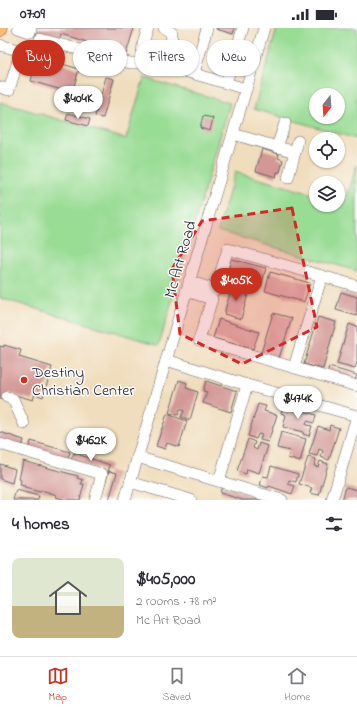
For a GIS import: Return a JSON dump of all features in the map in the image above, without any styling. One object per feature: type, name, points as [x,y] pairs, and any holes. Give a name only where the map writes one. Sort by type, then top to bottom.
[{"type":"street","points":[[18,28],[30,32],[31,28]]},
{"type":"street","points":[[144,40],[148,28]]},
{"type":"street","points":[[164,28],[172,33],[172,40]]},
{"type":"street","points":[[199,54],[206,28]]},
{"type":"street","points":[[226,83],[243,28]]},
{"type":"street","name":"Mc Art Road","points":[[125,500],[264,28]]},
{"type":"street","points":[[40,39],[130,63],[135,63]]},
{"type":"street","points":[[0,45],[21,51],[9,90],[0,87]]},
{"type":"street","points":[[199,75],[246,89]]},
{"type":"street","points":[[277,147],[285,123]]},
{"type":"street","points":[[233,134],[277,147],[297,146],[288,178]]},
{"type":"street","points":[[188,286],[215,290],[228,249],[357,286]]},
{"type":"street","points":[[294,367],[322,276]]},
{"type":"street","points":[[188,286],[212,299],[199,340],[357,386]]},
{"type":"street","points":[[166,360],[247,385],[357,416],[332,500]]},
{"type":"street","points":[[219,481],[247,385]]},
{"type":"street","points":[[7,397],[13,399],[24,424]]},
{"type":"street","points":[[0,444],[102,474],[95,500]]},
{"type":"street","points":[[137,457],[282,500]]},
{"type":"street","points":[[130,482],[191,500]]},
{"type":"highlighted area","points":[[292,208],[317,327],[242,364],[180,334],[172,269],[202,221]]},
{"type":"green space","points":[[277,28],[357,28],[357,139],[345,136],[345,132],[333,132],[254,109]]},
{"type":"green space","points":[[144,78],[230,103],[159,345],[0,298],[0,102],[126,139]]},
{"type":"green space","points":[[357,165],[357,271],[218,231],[235,172],[309,193],[309,212],[345,212],[345,204]]},
{"type":"building","points":[[36,28],[134,28],[127,51],[127,40],[80,40],[61,34],[59,40],[56,40],[34,33]]},
{"type":"building","points":[[216,28],[235,28],[233,34]]},
{"type":"building","points":[[65,65],[73,67],[73,76],[77,76],[72,93],[31,81],[32,76],[65,76]]},
{"type":"building","points":[[106,77],[114,79],[103,118],[95,116]]},
{"type":"building","points":[[68,113],[90,119],[88,126],[66,120]]},
{"type":"building","points":[[203,116],[213,118],[210,131],[200,128]]},
{"type":"building","points":[[262,149],[279,154],[278,158],[283,160],[280,172],[277,172],[276,177],[256,171]]},
{"type":"building","points":[[231,259],[266,268],[261,287],[226,278]]},
{"type":"building","points":[[270,272],[310,283],[304,302],[265,291]]},
{"type":"building","points":[[232,286],[249,291],[241,319],[224,314]]},
{"type":"building","points":[[341,292],[357,297],[357,316],[336,310]]},
{"type":"building","points":[[273,313],[292,318],[279,358],[261,353]]},
{"type":"building","points":[[318,317],[336,322],[323,369],[304,364]]},
{"type":"building","points":[[219,319],[259,332],[253,349],[213,338]]},
{"type":"building","points":[[349,324],[357,327],[357,362],[355,369],[337,364]]},
{"type":"building","name":"Destiny Christian Center","points":[[4,345],[21,350],[19,357],[52,367],[43,397],[35,394],[33,400],[8,393],[6,400],[0,399],[0,346],[4,347]]},
{"type":"building","points":[[329,367],[357,375],[354,383],[327,375]]},
{"type":"building","points":[[179,380],[187,383],[186,388],[198,392],[190,420],[181,417],[184,411],[180,409],[178,415],[169,413]]},
{"type":"building","points":[[206,381],[237,391],[231,412],[203,403],[207,392],[203,391]]},
{"type":"building","points":[[258,404],[266,406],[264,411],[277,415],[268,442],[260,440],[262,435],[258,434],[256,439],[248,436]]},
{"type":"building","points":[[284,405],[316,415],[314,423],[307,421],[306,425],[312,426],[309,436],[303,434],[303,432],[283,427],[286,415],[281,413]]},
{"type":"building","points":[[167,414],[187,421],[179,447],[167,443],[165,449],[156,446]]},
{"type":"building","points":[[330,425],[339,428],[329,460],[321,457],[323,451],[319,449],[317,456],[309,454],[318,426],[329,430]]},
{"type":"building","points":[[0,432],[24,440],[22,447],[0,440]]},
{"type":"building","points":[[281,432],[306,439],[300,462],[288,458],[290,451],[277,448]]},
{"type":"building","points":[[248,439],[255,442],[253,448],[257,450],[259,443],[268,446],[259,473],[247,469],[246,474],[237,471]]},
{"type":"building","points":[[31,441],[70,452],[68,459],[29,448]]},
{"type":"building","points":[[74,453],[110,465],[108,472],[71,460]]},
{"type":"building","points":[[308,457],[316,459],[314,466],[318,467],[320,461],[328,464],[319,495],[310,493],[312,488],[299,484]]},
{"type":"building","points":[[23,461],[78,476],[77,478],[83,480],[81,484],[84,484],[80,500],[66,500],[56,497],[57,495],[41,490],[40,492],[25,488],[25,486],[20,485],[21,480],[19,479]]},
{"type":"building","points":[[0,464],[15,469],[12,483],[0,479]]},
{"type":"building","points":[[271,466],[298,474],[296,482],[289,480],[288,484],[295,486],[292,494],[269,486],[268,488],[260,485],[263,476],[268,477]]},
{"type":"building","points":[[109,471],[117,473],[109,500],[100,500]]},
{"type":"building","points":[[222,486],[268,500],[243,500],[220,493]]},
{"type":"building","points":[[346,487],[357,490],[357,500],[342,500]]},
{"type":"building","points":[[16,490],[39,496],[38,500],[13,500]]},
{"type":"place","name":"Destiny Christian Center","points":[[24,380]]}]
